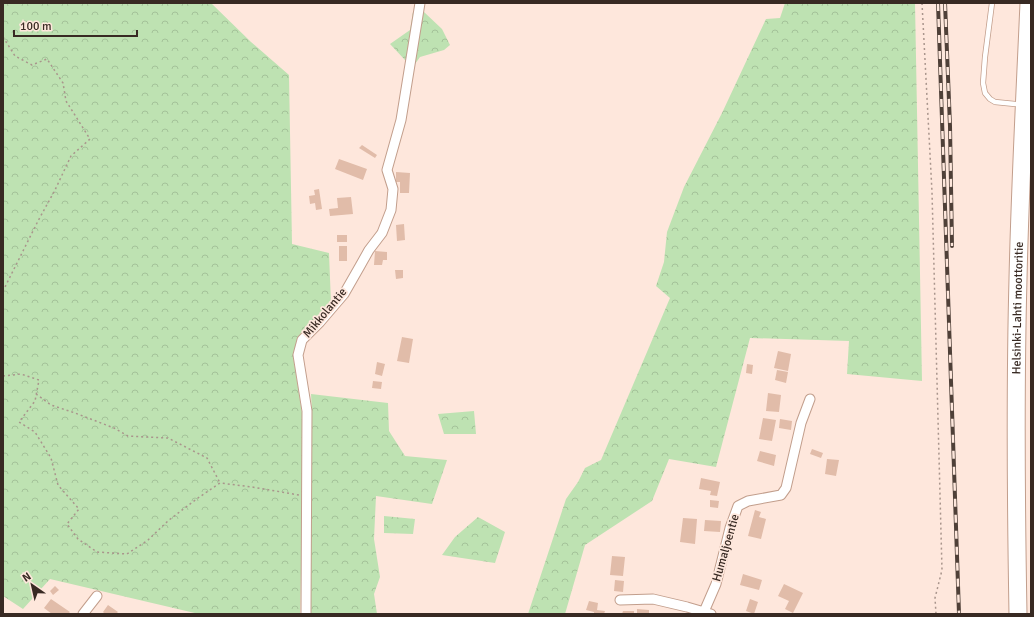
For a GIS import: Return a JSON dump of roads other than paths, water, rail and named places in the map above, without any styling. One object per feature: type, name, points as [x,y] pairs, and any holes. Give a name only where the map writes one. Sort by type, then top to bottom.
[{"type":"highway","name":"Helsinki-Lahti moottoritie","points":[[1018,614],[1016,482],[1018,279],[1029,3]]},
{"type":"street","name":"Mikkolantie","points":[[306,614],[307,411],[298,355],[302,340],[344,294],[369,250],[382,233],[390,210],[393,189],[387,170],[401,120],[420,3]]},
{"type":"street","name":"Humaljoentie","points":[[706,614],[716,584],[730,528],[738,506],[748,501],[781,495],[786,488],[801,423],[810,399]]},
{"type":"street","points":[[83,614],[97,596]]},
{"type":"street","points":[[620,600],[653,599],[687,607],[706,614]]},
{"type":"lane","points":[[992,3],[982,83],[985,93],[990,99],[995,102],[1015,104]]},
{"type":"railway","points":[[938,3],[959,614]]},
{"type":"railway","points":[[945,3],[950,126],[952,246]]}]
